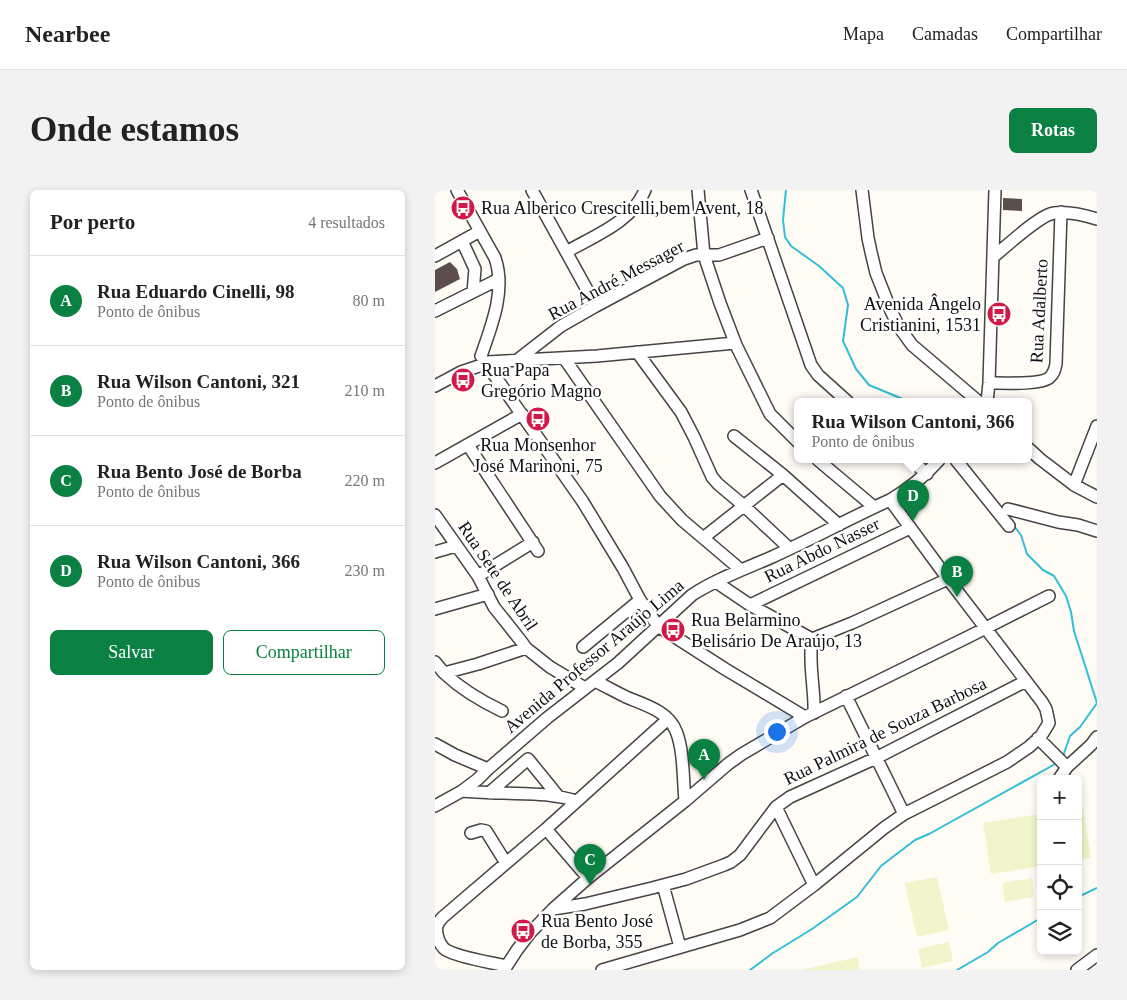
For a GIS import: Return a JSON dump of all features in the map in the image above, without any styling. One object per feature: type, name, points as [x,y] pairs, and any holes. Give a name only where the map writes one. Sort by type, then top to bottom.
[{"type":"street","points":[[457,190],[499,267],[497,302],[483,361],[573,488],[601,531],[640,600],[658,626],[739,677],[810,715]]},
{"type":"street","points":[[566,252],[617,224],[637,204],[645,190]]},
{"type":"street","points":[[698,190],[704,255],[719,304],[735,344],[770,414],[794,438]]},
{"type":"street","points":[[751,190],[811,365],[818,375],[844,398]]},
{"type":"street","points":[[861,190],[867,238],[877,272],[899,328],[912,345],[974,398]]},
{"type":"street","points":[[987,398],[995,190]]},
{"type":"street","points":[[537,191],[566,252],[596,306]]},
{"type":"street","points":[[993,257],[1042,217],[1061,212],[1097,219]]},
{"type":"street","name":"Rua Adalberto","points":[[989,383],[1041,382],[1051,377],[1055,371],[1057,364],[1061,212]]},
{"type":"street","points":[[435,256],[480,231]]},
{"type":"street","name":"Rua André Messager","points":[[499,382],[501,369],[504,365],[561,326],[596,306],[683,260],[696,255],[719,255],[768,238]]},
{"type":"street","points":[[462,241],[475,269],[473,292]]},
{"type":"street","points":[[435,311],[499,279]]},
{"type":"street","points":[[435,386],[483,361],[564,358],[735,344]]},
{"type":"street","points":[[637,352],[681,412],[712,477],[789,548]]},
{"type":"street","points":[[564,358],[660,496],[682,520],[741,570]]},
{"type":"street","points":[[435,463],[522,414]]},
{"type":"street","points":[[1075,485],[1097,426]]},
{"type":"street","points":[[734,436],[783,475],[839,525]]},
{"type":"street","points":[[468,446],[535,546],[478,576]]},
{"type":"street","points":[[1032,452],[1075,485],[1097,497]]},
{"type":"street","points":[[822,463],[874,507]]},
{"type":"street","points":[[914,463],[927,474]]},
{"type":"street","name":"Avenida Professor Araújo Lima","points":[[435,806],[463,791],[478,779],[547,718],[618,663],[692,595],[701,589],[890,500],[906,491],[927,474],[936,463]]},
{"type":"street","points":[[958,463],[1009,526]]},
{"type":"street","points":[[703,538],[783,475]]},
{"type":"street","points":[[602,970],[740,930],[770,918],[815,885],[883,828],[904,814],[1007,762],[1029,747],[1045,730],[1049,723],[1046,709],[890,500]]},
{"type":"street","points":[[1007,509],[1097,531]]},
{"type":"street","name":"Rua Sete de Abril","points":[[435,515],[478,576],[501,616],[526,648],[550,667],[650,706],[668,718]]},
{"type":"street","name":"Rua Abdo Nasser","points":[[750,604],[910,528]]},
{"type":"street","points":[[435,552],[456,546]]},
{"type":"street","points":[[812,639],[852,623],[948,579]]},
{"type":"street","points":[[716,582],[750,604],[812,639]]},
{"type":"street","points":[[435,609],[488,594]]},
{"type":"street","points":[[685,801],[679,741],[677,732],[668,718],[546,829],[443,917],[436,924],[437,937],[444,949],[452,953],[505,968],[530,933],[553,909],[588,878],[685,801],[735,759],[846,696],[1049,596]]},
{"type":"street","points":[[583,647],[640,600]]},
{"type":"street","points":[[810,715],[815,700],[811,655],[812,639]]},
{"type":"street","points":[[444,673],[526,648]]},
{"type":"street","points":[[435,662],[457,685],[502,711]]},
{"type":"street","name":"Rua Palmira de Souza Barbosa","points":[[553,909],[616,897],[663,885],[731,862],[747,847],[776,807],[785,800],[876,758],[1026,681]]},
{"type":"street","points":[[846,696],[904,814]]},
{"type":"street","points":[[1062,775],[1067,767],[1097,737]]},
{"type":"street","points":[[1038,738],[1067,767]]},
{"type":"street","points":[[435,744],[488,769]]},
{"type":"street","points":[[489,793],[528,759],[558,796]]},
{"type":"street","points":[[463,791],[540,794],[577,801]]},
{"type":"street","points":[[776,807],[815,885]]},
{"type":"street","points":[[546,829],[588,878]]},
{"type":"street","points":[[471,833],[481,830],[486,831],[507,863]]},
{"type":"street","points":[[663,885],[680,947]]},
{"type":"street","points":[[1077,970],[1097,956]]},
{"type":"green space","points":[[1082,807],[1091,858],[1082,859],[1082,820]]},
{"type":"green space","points":[[1037,815],[1037,867],[991,874],[983,823]]},
{"type":"green space","points":[[937,877],[949,930],[917,937],[905,883]]},
{"type":"green space","points":[[1032,878],[1034,897],[1005,902],[1002,883]]},
{"type":"green space","points":[[949,942],[953,961],[922,968],[918,949]]},
{"type":"green space","points":[[858,957],[860,970],[801,970]]},
{"type":"building","points":[[1003,198],[1022,199],[1022,211],[1003,210]]},
{"type":"building","points":[[450,262],[457,269],[460,279],[435,292],[435,270]]},
{"type":"waterway","points":[[786,190],[783,220],[785,237],[791,246],[819,266],[843,288],[848,305],[843,341],[856,369],[869,385],[900,398]]},
{"type":"waterway","points":[[1014,526],[1021,535],[1027,554],[1043,570],[1054,576],[1066,596],[1074,631],[1097,703],[1080,727],[1070,736],[1063,756]]},
{"type":"waterway","points":[[750,970],[857,897],[881,866],[915,840],[1057,763]]},
{"type":"waterway","points":[[1082,895],[1097,888]]},
{"type":"waterway","points":[[957,970],[1037,920]]},
{"type":"place","name":"Rua Alberico Crescitelli,bem Avent, 18","points":[[463,208]]},
{"type":"place","name":"Avenida Ângelo Cristianini, 1531","points":[[999,314]]},
{"type":"place","name":"Rua Papa Gregório Magno","points":[[463,380]]},
{"type":"place","name":"Rua Monsenhor José Marinoni, 75","points":[[538,419]]},
{"type":"place","name":"Rua Wilson Cantoni, 366","points":[[913,521]]},
{"type":"place","name":"Rua Wilson Cantoni, 321","points":[[957,597]]},
{"type":"place","name":"Rua Belarmino Belisário De Araújo, 13","points":[[673,630]]},
{"type":"place","name":"Rua Eduardo Cinelli, 98","points":[[704,780]]},
{"type":"place","name":"Rua Bento José de Borba","points":[[590,885]]},
{"type":"place","name":"Rua Bento José de Borba, 355","points":[[523,931]]}]
